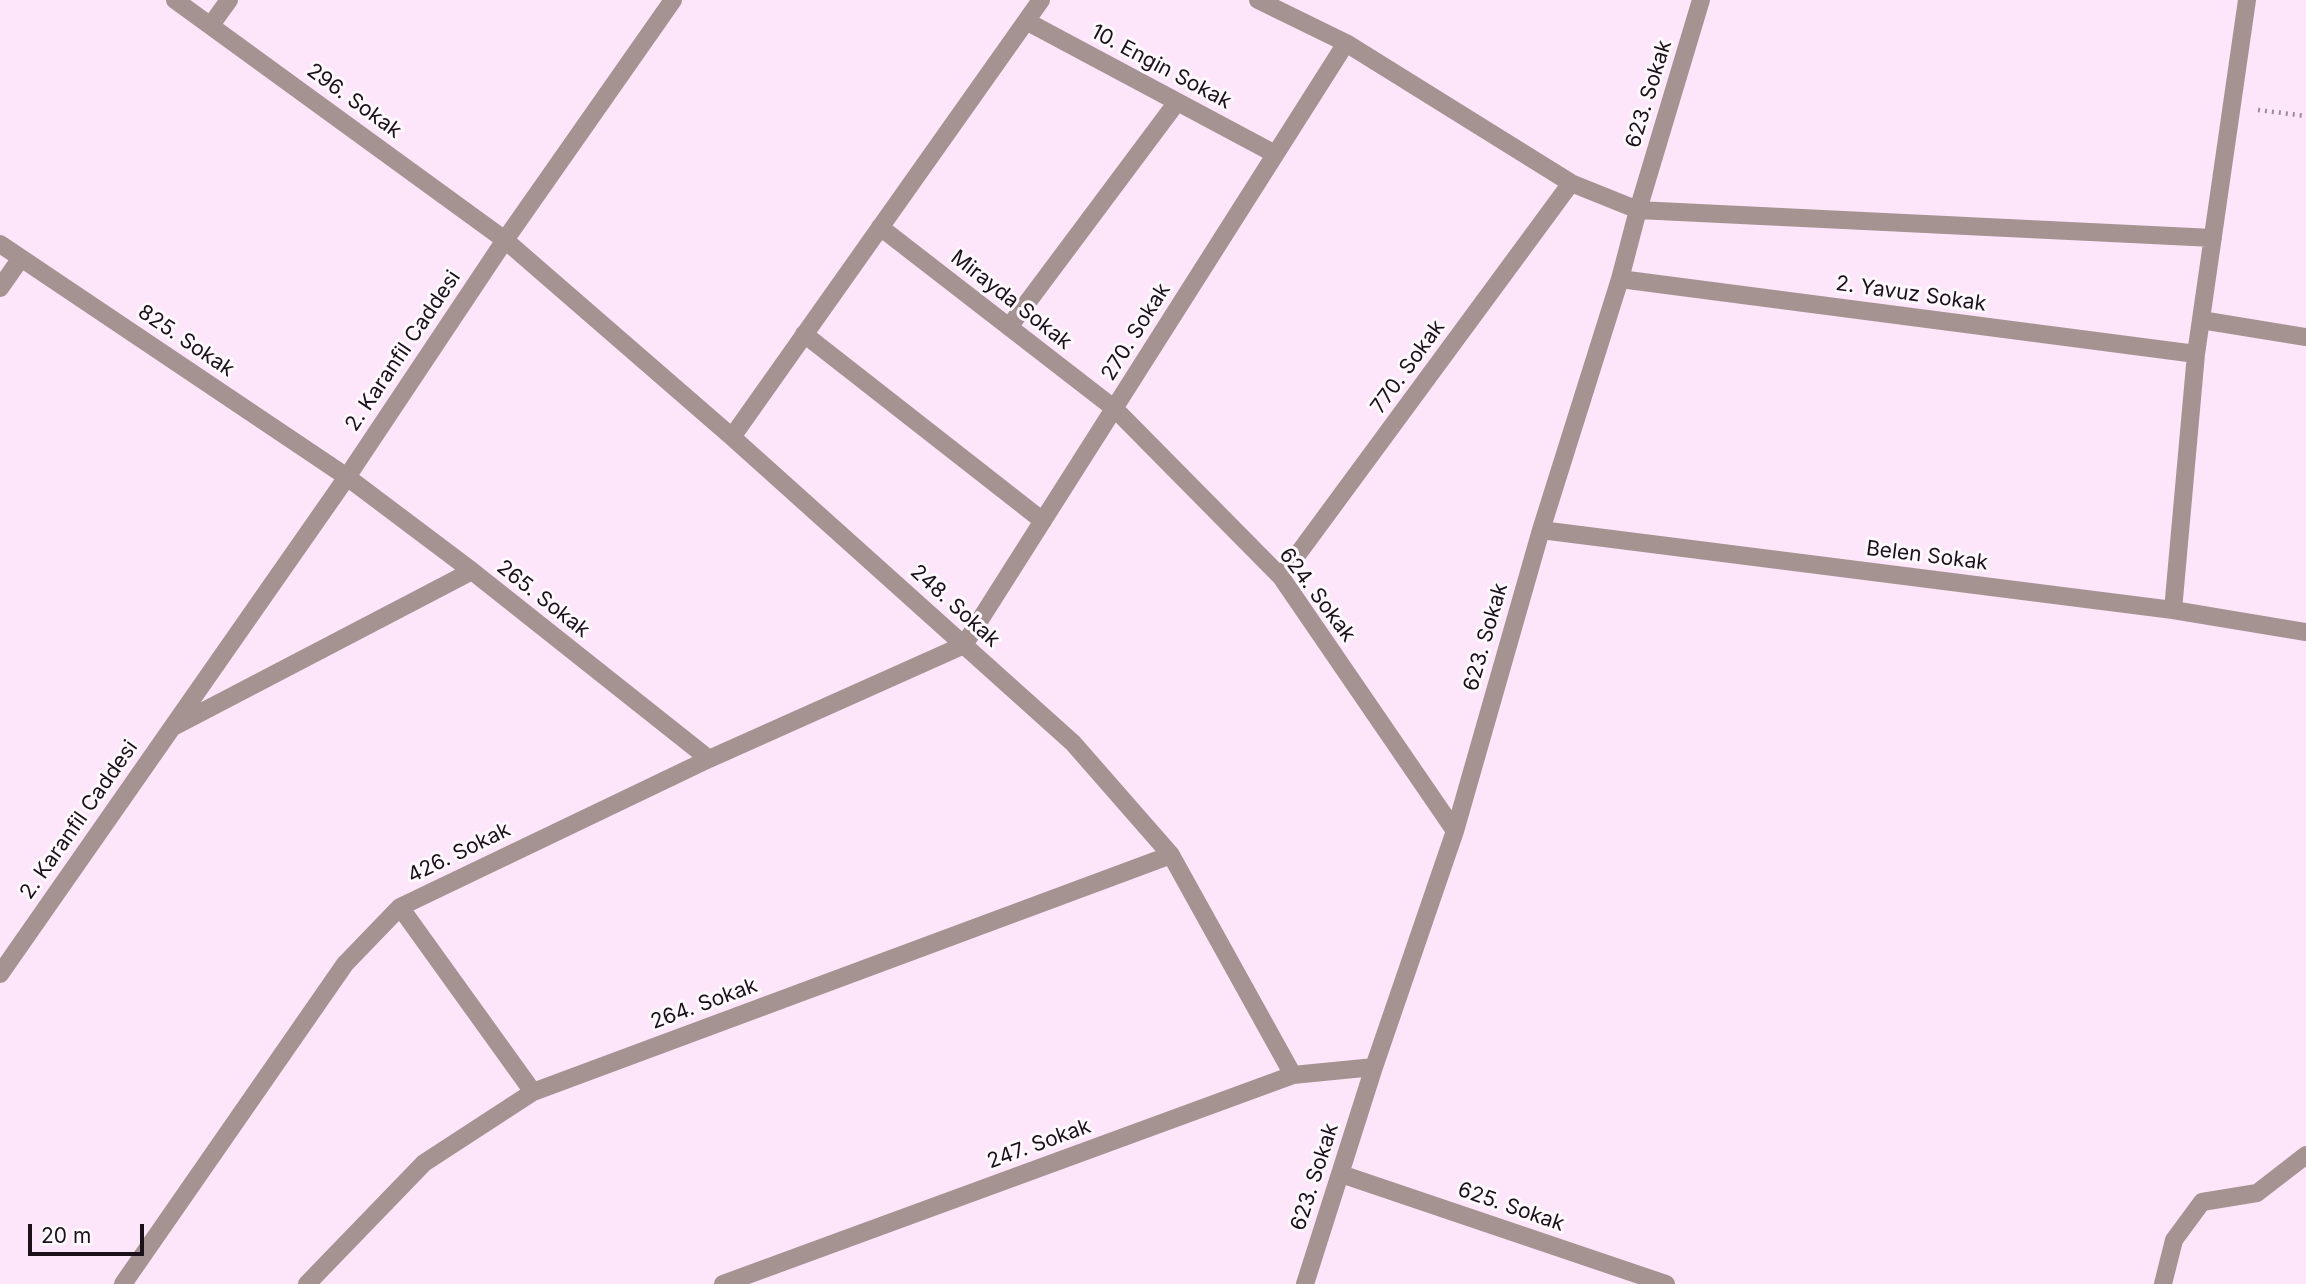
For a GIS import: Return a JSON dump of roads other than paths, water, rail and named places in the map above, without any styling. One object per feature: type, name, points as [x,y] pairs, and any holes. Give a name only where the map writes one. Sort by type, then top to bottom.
[{"type":"street","name":"296. Sokak","points":[[175,0],[505,240]]},
{"type":"street","points":[[211,24],[229,0]]},
{"type":"street","name":"2. Karanfil Caddesi","points":[[0,974],[347,477],[505,240],[673,0]]},
{"type":"street","points":[[732,437],[1041,0]]},
{"type":"street","points":[[1258,0],[1346,43],[1572,183],[1638,210],[2213,238]]},
{"type":"street","name":"623. Sokak","points":[[1305,1284],[1374,1067],[1455,831],[1541,530],[1620,279],[1638,210],[1702,0]]},
{"type":"street","points":[[2173,610],[2196,354],[2247,0]]},
{"type":"street","name":"10. Engin Sokak","points":[[1026,22],[1275,154]]},
{"type":"street","name":"270. Sokak","points":[[964,645],[1346,43]]},
{"type":"street","points":[[1009,327],[1177,102]]},
{"type":"street","name":"770. Sokak","points":[[1281,578],[1572,183]]},
{"type":"street","name":"Mirayda Sokak","points":[[880,227],[1115,409]]},
{"type":"street","name":"248. Sokak","points":[[505,240],[732,437],[1073,743],[1171,855],[1293,1075]]},
{"type":"street","name":"825. Sokak","points":[[0,244],[347,477]]},
{"type":"street","points":[[0,288],[21,258]]},
{"type":"street","name":"2. Yavuz Sokak","points":[[1620,279],[2196,354]]},
{"type":"street","points":[[2201,320],[2306,337]]},
{"type":"street","points":[[804,334],[1043,521]]},
{"type":"street","name":"624. Sokak","points":[[1115,409],[1281,578],[1455,831]]},
{"type":"street","name":"265. Sokak","points":[[347,477],[472,571],[709,759]]},
{"type":"street","name":"Belen Sokak","points":[[1541,530],[2173,610],[2306,632]]},
{"type":"street","name":"2. Karanfil Caddesi","points":[[172,728],[472,571]]},
{"type":"street","name":"426. Sokak","points":[[123,1284],[345,964],[400,907],[709,759],[964,645]]},
{"type":"street","name":"264. Sokak","points":[[307,1284],[424,1163],[533,1092],[1171,855]]},
{"type":"street","points":[[400,907],[533,1092]]},
{"type":"street","name":"247. Sokak","points":[[723,1284],[1293,1075],[1374,1067]]},
{"type":"street","points":[[2163,1284],[2174,1240],[2202,1202],[2257,1193],[2306,1156]]},
{"type":"street","name":"625. Sokak","points":[[1341,1174],[1666,1284]]}]
